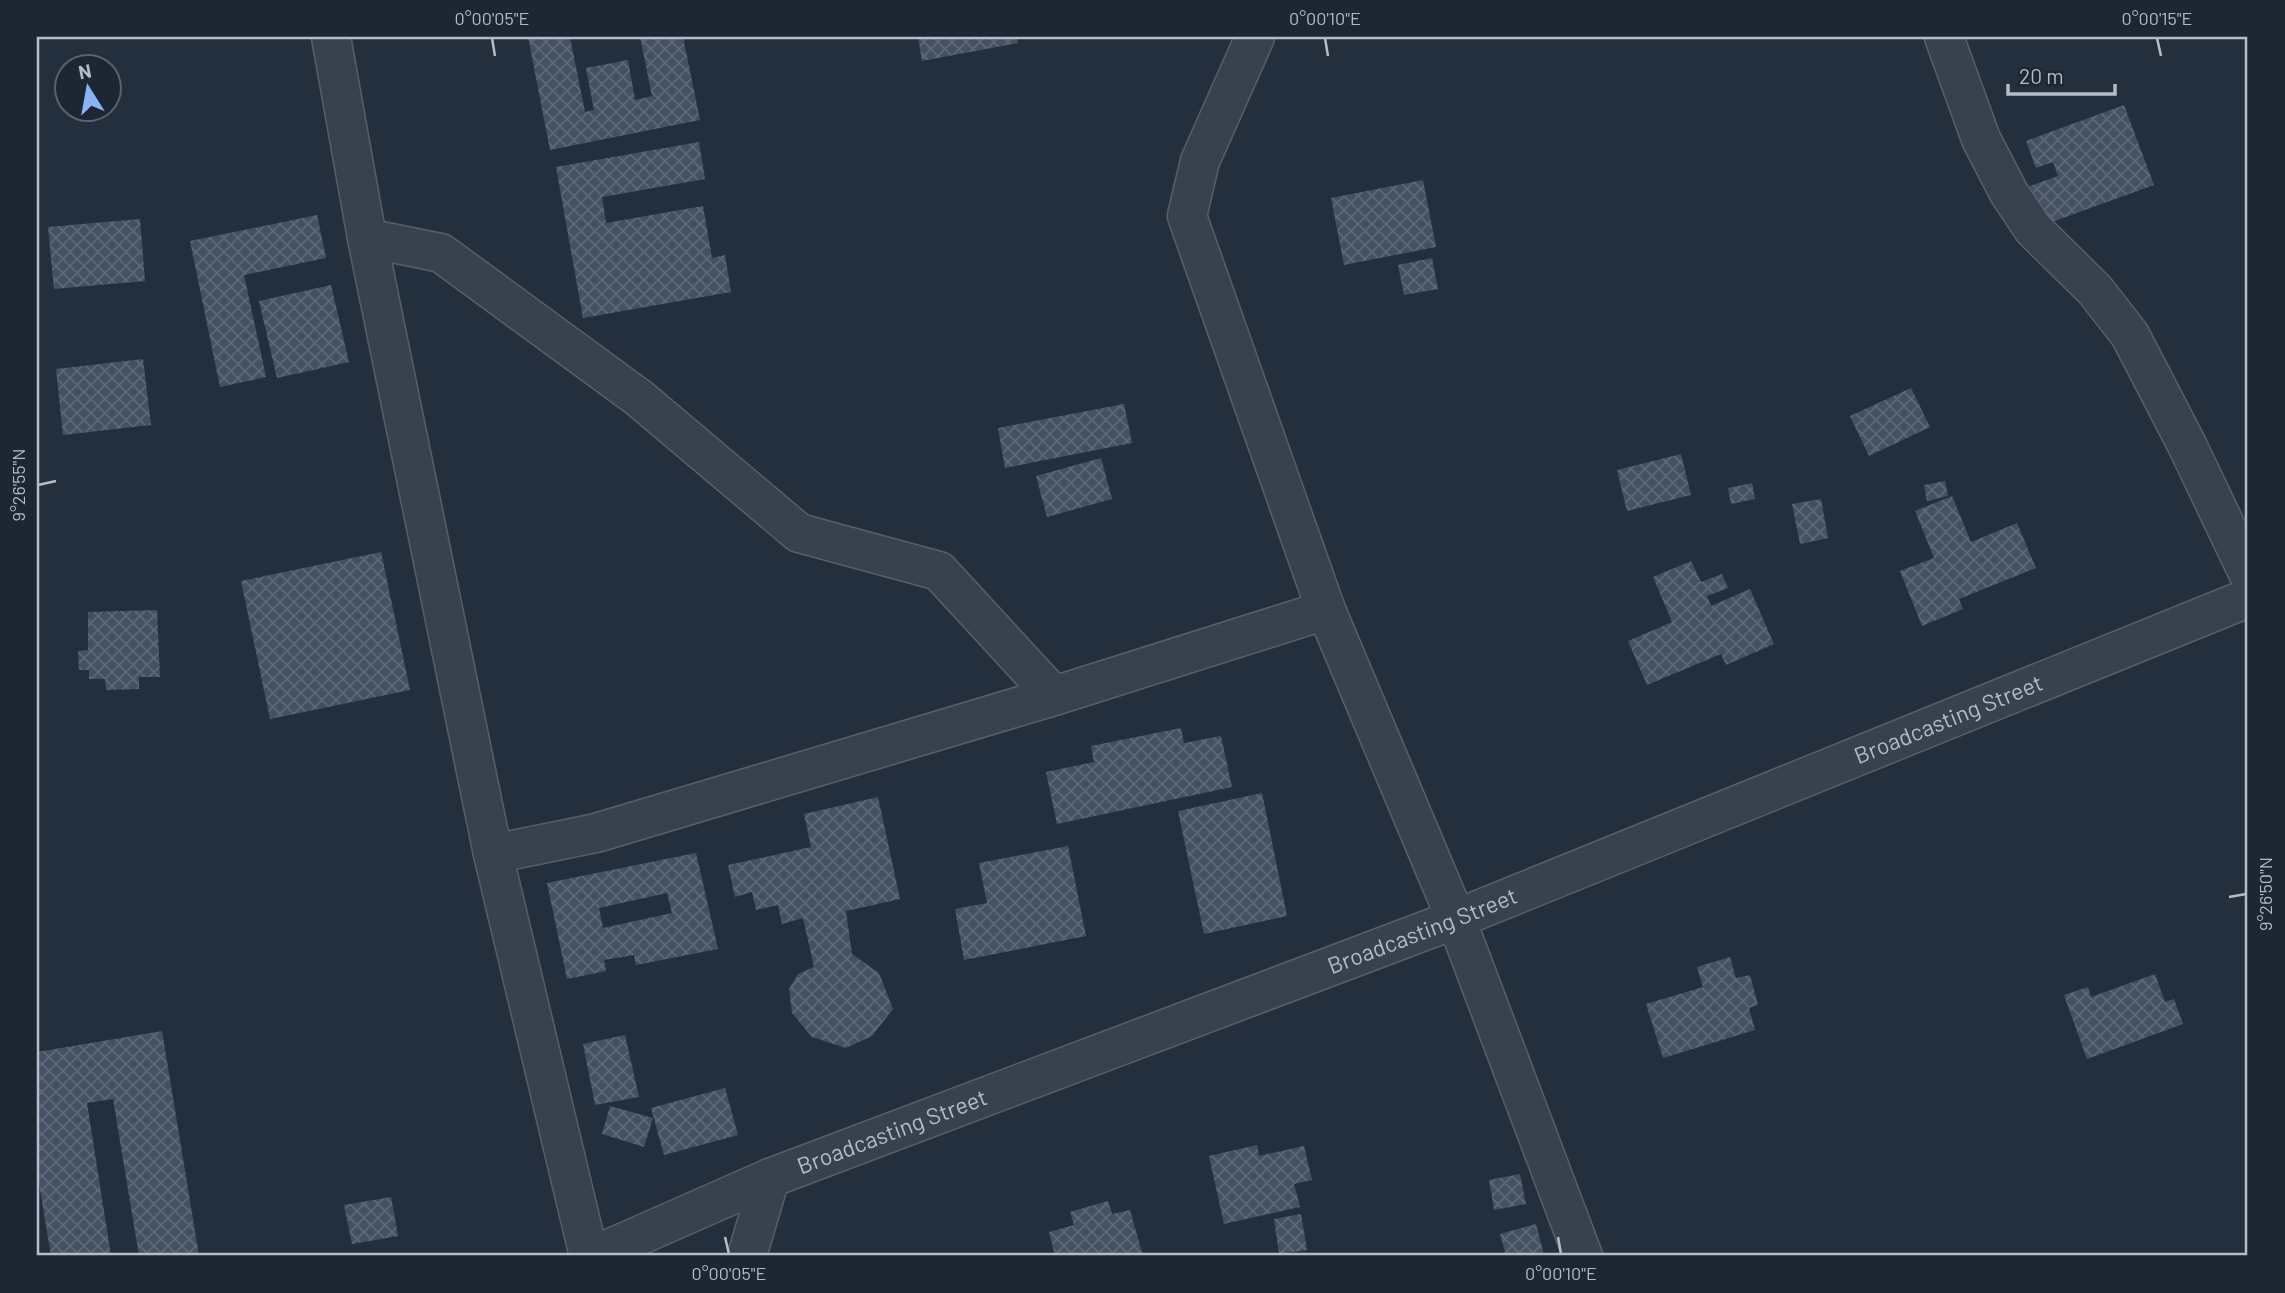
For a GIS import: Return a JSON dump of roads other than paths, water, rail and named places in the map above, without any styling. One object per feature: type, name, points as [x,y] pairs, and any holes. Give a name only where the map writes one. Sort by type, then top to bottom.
[{"type":"street","points":[[331,37],[367,238],[493,854],[591,1256]]},
{"type":"street","points":[[1944,37],[1981,139],[2009,193],[2033,229],[2095,290],[2130,335],[2187,445],[2248,573]]},
{"type":"street","points":[[1256,38],[1200,161],[1187,216],[1326,610],[1457,919],[1583,1256]]},
{"type":"street","points":[[367,238],[441,253],[639,398],[799,533],[939,571],[1054,696]]},
{"type":"street","name":"Broadcasting Street","points":[[591,1256],[770,1178],[1457,919],[2248,598]]},
{"type":"street","points":[[493,854],[596,833],[1054,696],[1326,610]]},
{"type":"street","points":[[747,1256],[770,1178]]}]
